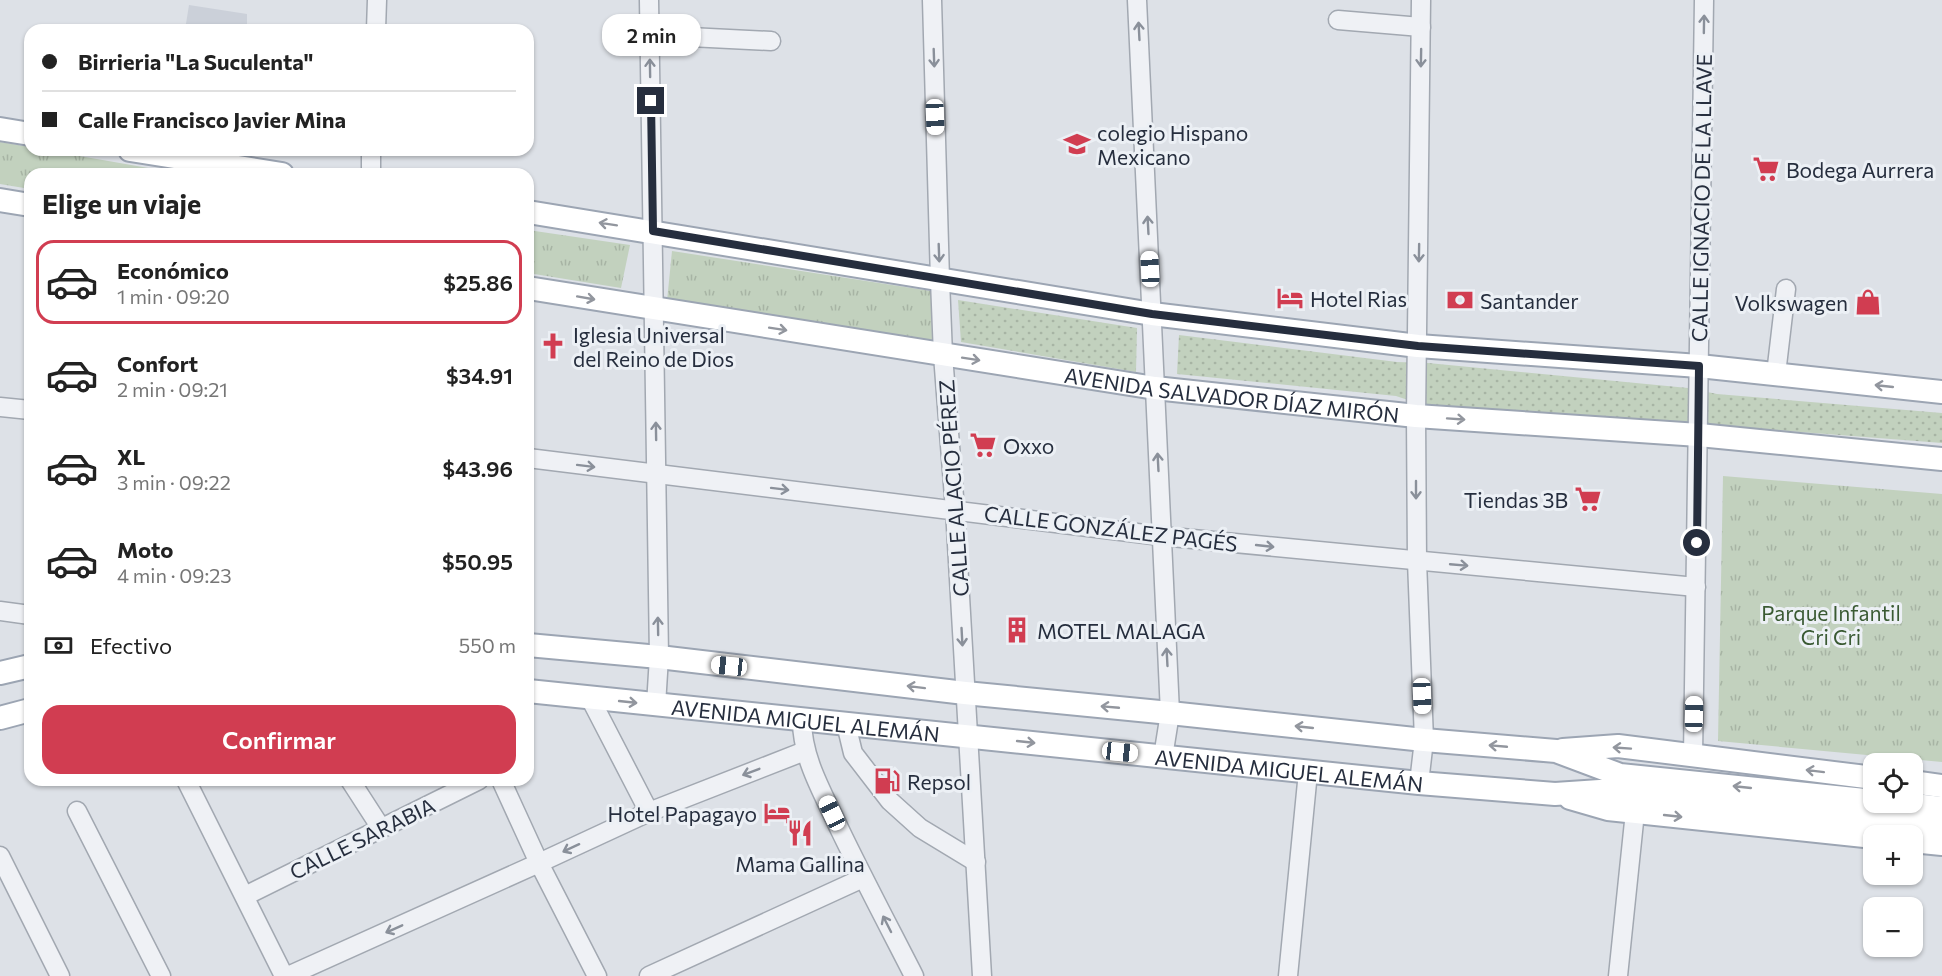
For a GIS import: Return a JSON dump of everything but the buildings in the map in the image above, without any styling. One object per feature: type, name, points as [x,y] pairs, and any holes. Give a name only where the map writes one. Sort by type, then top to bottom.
[{"type":"main road","points":[[0,129],[24,133]]},
{"type":"main road","points":[[168,156],[244,168]]},
{"type":"main road","points":[[0,200],[24,204]]},
{"type":"main road","points":[[534,213],[1152,314],[1418,346],[1699,366],[1942,392]]},
{"type":"main road","name":"AVENIDA SALVADOR DÍAZ MIRÓN","points":[[534,289],[654,310],[1155,388],[1416,416],[1699,435],[1942,459]]},
{"type":"main road","name":"AVENIDA MIGUEL ALEMÁN","points":[[534,646],[659,657],[965,693],[1424,740],[1556,751],[1620,775],[1841,806],[1942,825]]},
{"type":"main road","points":[[0,673],[24,667]]},
{"type":"main road","name":"AVENIDA MIGUEL ALEMÁN","points":[[534,692],[1419,783],[1555,794],[1615,790],[1841,806],[1863,803]]},
{"type":"main road","points":[[0,718],[24,712]]},
{"type":"main road","points":[[1556,751],[1618,746],[1863,777]]},
{"type":"main road","points":[[1923,783],[1942,786]]},
{"type":"main road","points":[[1555,794],[1608,809],[1863,836]]},
{"type":"main road","points":[[1923,806],[1942,808]]},
{"type":"main road","points":[[1923,842],[1942,844]]},
{"type":"street","points":[[376,24],[377,0]]},
{"type":"street","points":[[649,0],[659,657],[656,705]]},
{"type":"street","name":"CALLE ALACIO PÉREZ","points":[[932,0],[943,355],[955,510],[982,976]]},
{"type":"street","points":[[1137,0],[1170,713],[1163,757]]},
{"type":"street","points":[[1419,783],[1424,740],[1417,561],[1416,416],[1421,0]]},
{"type":"street","name":"CALLE IGNACIO DE LA LLAVE","points":[[1693,756],[1704,0]]},
{"type":"street","points":[[1338,20],[1421,27]]},
{"type":"street","points":[[650,35],[771,42]]},
{"type":"street","points":[[1776,374],[1786,290]]},
{"type":"street","points":[[0,407],[24,409]]},
{"type":"street","name":"CALLE GONZÁLEZ PAGÉS","points":[[534,459],[1161,536],[1696,586]]},
{"type":"street","points":[[0,611],[24,614]]},
{"type":"street","points":[[590,698],[649,812]]},
{"type":"street","points":[[802,720],[802,736],[812,770],[863,878],[914,976]]},
{"type":"street","points":[[846,724],[853,753],[890,801],[920,828],[976,862]]},
{"type":"street","points":[[189,786],[286,976],[649,812],[805,751]]},
{"type":"street","points":[[1288,976],[1308,772]]},
{"type":"street","points":[[354,786],[381,828]]},
{"type":"street","name":"CALLE SARABIA","points":[[245,896],[467,786]]},
{"type":"street","points":[[504,786],[539,863],[597,976]]},
{"type":"street","points":[[77,810],[160,976]]},
{"type":"street","points":[[1618,976],[1635,812]]},
{"type":"street","points":[[0,856],[60,976]]},
{"type":"street","points":[[649,976],[863,878]]},
{"type":"shaded area","points":[[189,5],[247,14],[247,24],[186,24]]},
{"type":"green space","points":[[0,142],[24,146],[24,156],[80,156],[148,168],[24,168],[24,188],[0,184]]},
{"type":"green space","points":[[534,231],[630,245],[621,288],[534,274]]},
{"type":"green space","points":[[672,251],[931,291],[932,340],[667,301]]},
{"type":"green space","points":[[958,300],[1137,328],[1136,372],[961,342]]},
{"type":"green space","points":[[1179,335],[1397,362],[1688,388],[1717,394],[1942,413],[1942,443],[1687,423],[1429,407],[1396,396],[1177,374]]},
{"type":"green space","name":"Parque Infantil Cri Cri","points":[[1723,476],[1942,494],[1942,762],[1923,760],[1923,753],[1863,755],[1718,741]]},
{"type":"place","name":"colegio Hispano Mexicano","points":[[1077,144]]},
{"type":"place","name":"Bodega Aurrera","points":[[1766,169]]},
{"type":"place","name":"Hotel Rias","points":[[1290,298]]},
{"type":"place","name":"Santander","points":[[1460,300]]},
{"type":"place","name":"Volkswagen","points":[[1868,302]]},
{"type":"place","name":"Iglesia Universal del Reino de Dios","points":[[553,346]]},
{"type":"place","name":"Oxxo","points":[[983,445]]},
{"type":"place","name":"Tiendas 3B","points":[[1588,499]]},
{"type":"place","name":"MOTEL MALAGA","points":[[1017,630]]},
{"type":"place","name":"Repsol","points":[[887,781]]},
{"type":"place","name":"Hotel Papagayo","points":[[777,813]]},
{"type":"place","name":"Mama Gallina","points":[[800,833]]},
{"type":"route","points":[[651,101],[653,231],[1152,314],[1418,346],[1699,366],[1697,543]]}]
